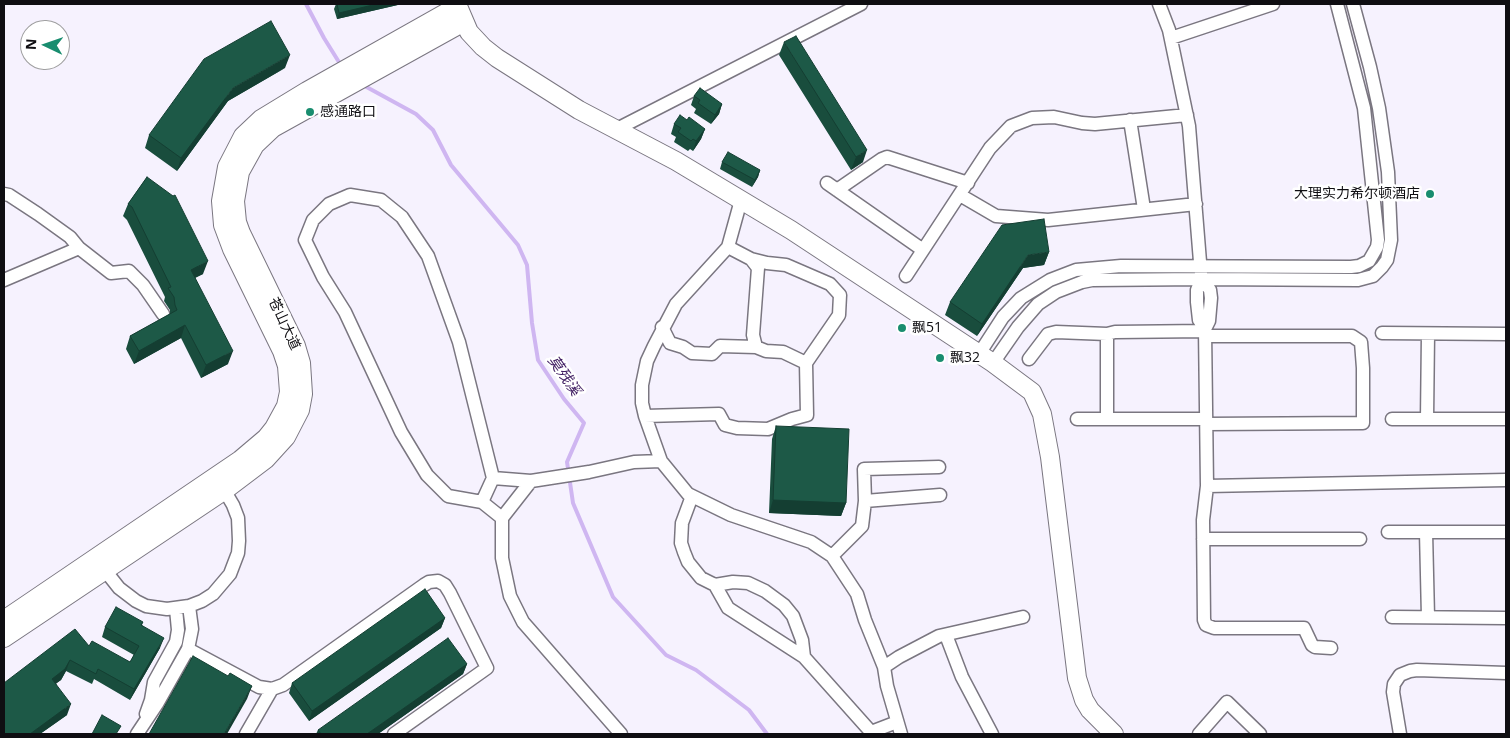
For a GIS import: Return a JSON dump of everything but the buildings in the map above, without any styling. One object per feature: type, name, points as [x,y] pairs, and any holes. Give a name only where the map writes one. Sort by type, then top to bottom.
[{"type":"main road","points":[[460,11],[478,42],[498,58],[579,110],[676,161],[792,230],[986,358],[1032,392],[1042,414],[1050,457],[1077,678],[1084,700],[1090,710],[1114,734]]},
{"type":"main road","name":"苍山大道","points":[[4,620],[100,564],[277,448],[293,426],[300,410],[303,394],[301,363],[296,346],[245,243],[238,222],[235,201],[238,179],[244,163],[259,140],[311,98],[406,34],[460,11]]},
{"type":"main road","name":"苍山大道","points":[[311,98],[419,48],[460,11]]},
{"type":"main road","name":"苍山大道","points":[[4,638],[100,564]]},
{"type":"street","points":[[616,130],[861,4]]},
{"type":"street","points":[[1159,4],[1168,24],[1187,114],[1196,204],[1201,273],[1196,302],[1199,320],[1205,332],[1208,486],[1204,509],[1204,620],[1206,625],[1214,628],[1304,628],[1312,646],[1331,648]]},
{"type":"street","points":[[1171,38],[1273,4]]},
{"type":"street","points":[[986,358],[1048,296],[1070,285],[1082,282],[1201,273],[1351,267],[1366,264],[1374,255],[1378,240],[1364,108],[1337,4]]},
{"type":"street","points":[[986,358],[1003,317],[1017,302],[1050,280],[1076,270],[1121,266],[1201,273],[1358,280],[1373,276],[1387,260],[1391,240],[1388,172],[1372,76],[1353,4]]},
{"type":"street","points":[[906,276],[990,148],[1011,126],[1027,119],[1054,117],[1095,124],[1187,114]]},
{"type":"street","points":[[1130,120],[1144,209]]},
{"type":"street","points":[[923,250],[832,187],[887,158],[968,183]]},
{"type":"street","points":[[4,194],[9,195],[70,237],[79,248],[110,273],[129,271],[143,285],[163,314]]},
{"type":"street","points":[[482,502],[493,478],[458,342],[428,256],[402,218],[381,200],[350,195],[329,204],[313,220],[306,240],[323,276],[345,312],[401,432],[427,475],[448,496],[482,502],[502,518]]},
{"type":"street","points":[[960,195],[1001,218],[1048,220],[1196,204]]},
{"type":"street","points":[[692,496],[682,523],[681,543],[688,562],[701,578],[714,585],[728,608],[804,657],[871,732],[899,728],[884,667],[865,620],[857,594],[832,556],[811,542],[731,515],[688,494],[661,461],[645,416],[642,403],[642,385],[647,361],[662,327],[676,304],[728,247],[741,200]]},
{"type":"street","points":[[645,416],[719,414],[725,425],[737,428],[768,429],[807,415],[806,363],[839,315],[840,295],[830,284],[786,265],[751,259],[728,247]]},
{"type":"street","points":[[4,280],[79,248]]},
{"type":"street","points":[[751,259],[758,268],[753,335],[756,347]]},
{"type":"street","points":[[1017,302],[1029,313]]},
{"type":"street","points":[[662,327],[670,343],[683,347],[692,353],[712,354],[720,346],[756,347],[766,351],[783,352],[806,363]]},
{"type":"street","points":[[1029,359],[1048,334],[1056,332],[1107,334],[1115,332],[1205,332],[1352,336],[1361,342],[1363,423],[1077,419]]},
{"type":"street","points":[[1382,333],[1506,334]]},
{"type":"street","points":[[1107,334],[1107,419]]},
{"type":"street","points":[[1427,419],[1428,334]]},
{"type":"street","points":[[1392,418],[1506,419]]},
{"type":"street","points":[[493,478],[531,481],[589,472],[634,462],[661,461]]},
{"type":"street","points":[[832,556],[862,526],[865,501],[864,469],[939,467]]},
{"type":"street","points":[[1208,486],[1506,480]]},
{"type":"street","points":[[531,481],[502,518],[502,558],[510,596],[523,622],[621,734]]},
{"type":"street","points":[[100,564],[119,588],[136,601],[156,608],[183,608],[202,601],[213,594],[224,583],[234,564],[240,541],[238,518],[220,484]]},
{"type":"street","points":[[865,501],[940,495]]},
{"type":"street","points":[[1388,532],[1506,532]]},
{"type":"street","points":[[1426,532],[1428,617]]},
{"type":"street","points":[[1204,539],[1360,539]]},
{"type":"street","points":[[188,649],[259,687],[272,689],[283,685],[424,585],[429,582],[438,581],[445,585],[450,593],[487,668],[394,734]]},
{"type":"street","points":[[714,585],[733,582],[748,583],[765,591],[784,605],[793,616],[802,640],[804,657]]},
{"type":"street","points":[[137,734],[157,704],[188,649],[192,629],[183,608]]},
{"type":"street","points":[[144,722],[154,682],[176,642],[183,608]]},
{"type":"street","points":[[884,667],[900,656],[939,636],[1023,617]]},
{"type":"street","points":[[1392,617],[1506,618]]},
{"type":"street","points":[[946,635],[962,677],[992,734]]},
{"type":"street","points":[[1400,734],[1393,692],[1394,684],[1400,675],[1417,670],[1506,673]]},
{"type":"street","points":[[246,734],[272,689]]},
{"type":"street","points":[[1199,734],[1227,702],[1260,734]]},
{"type":"waterway","name":"莫残溪","points":[[306,4],[342,67]]},
{"type":"waterway","name":"莫残溪","points":[[361,84],[416,114],[433,130],[451,165],[518,245],[527,265],[532,323],[538,360],[564,399],[584,423],[567,462],[573,503],[613,597],[666,655],[696,670],[749,710],[767,734]]},
{"type":"place","name":"感通路口","points":[[310,112]]},
{"type":"place","name":"大理实力希尔顿酒店","points":[[1430,194]]},
{"type":"place","name":"飘51","points":[[902,328]]},
{"type":"place","name":"飘32","points":[[940,358]]}]
